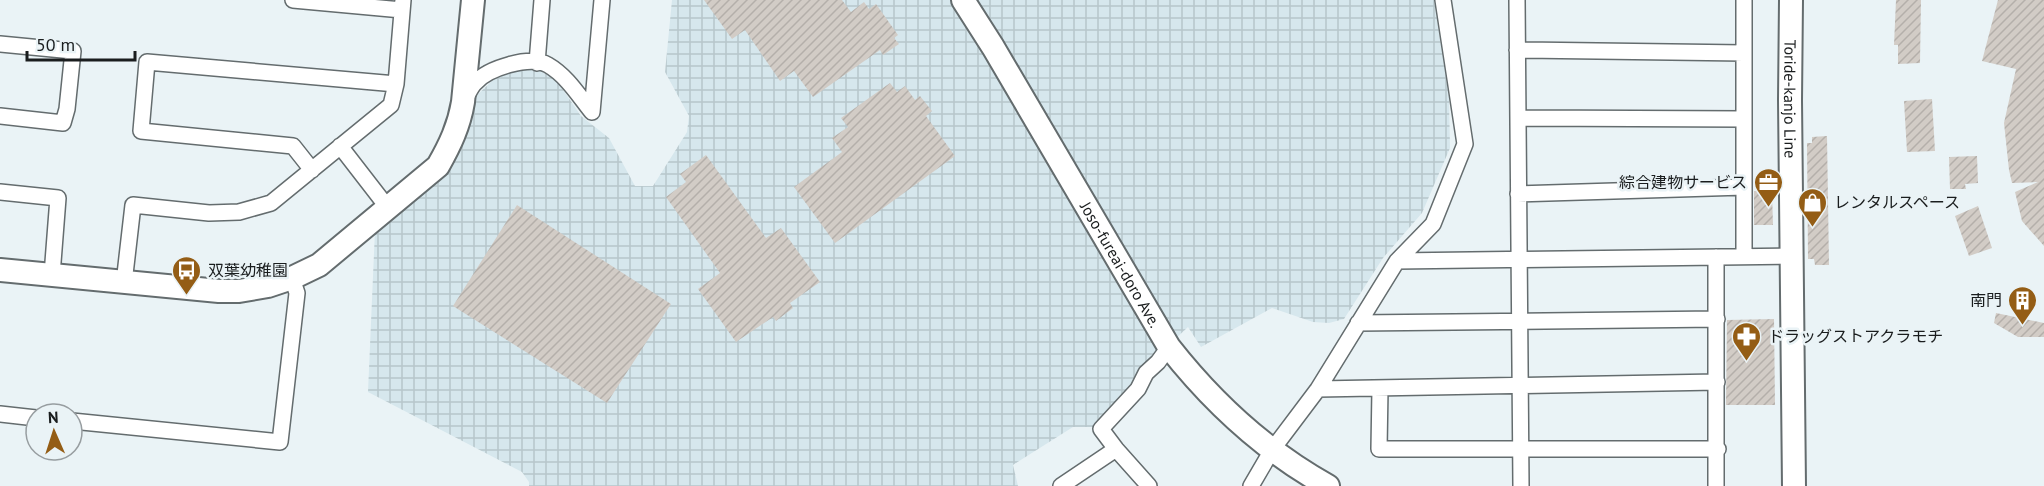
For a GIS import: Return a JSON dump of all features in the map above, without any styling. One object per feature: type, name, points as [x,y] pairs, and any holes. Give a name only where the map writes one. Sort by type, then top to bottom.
[{"type":"street","points":[[124,283],[133,205],[209,213],[239,212],[271,203],[391,105],[396,84],[403,5],[293,0]]},
{"type":"street","points":[[0,270],[219,291],[256,288],[292,278],[318,265],[438,166],[450,146],[460,119],[463,102],[473,0]]},
{"type":"street","points":[[537,63],[542,0]]},
{"type":"street","points":[[463,102],[475,82],[487,75],[506,65],[537,63],[546,64],[562,76],[592,112],[602,0]]},
{"type":"street","name":"Joso-fureai-doro Ave.","points":[[963,0],[993,47],[1169,347],[1193,378],[1220,406],[1272,450],[1328,486]]},
{"type":"street","points":[[1251,486],[1272,450],[1318,389],[1397,261],[1433,224],[1465,144],[1443,0]]},
{"type":"street","points":[[1517,0],[1521,486]]},
{"type":"street","points":[[1744,0],[1744,256]]},
{"type":"street","name":"Toride-kanjo Line","points":[[1791,0],[1794,486]]},
{"type":"street","points":[[0,44],[73,51],[67,109],[63,123],[0,116]]},
{"type":"street","points":[[1517,50],[1744,53]]},
{"type":"street","points":[[312,170],[293,146],[141,131],[147,62],[396,84]]},
{"type":"street","points":[[1518,118],[1744,119]]},
{"type":"street","points":[[339,146],[388,208]]},
{"type":"street","points":[[1518,194],[1744,188]]},
{"type":"street","points":[[0,192],[58,198],[52,275]]},
{"type":"street","points":[[1716,256],[1718,449],[1716,486]]},
{"type":"street","points":[[1397,261],[1792,256]]},
{"type":"street","points":[[84,422],[280,442],[297,293],[292,278]]},
{"type":"street","points":[[1358,323],[1717,319]]},
{"type":"street","points":[[1149,486],[1101,429],[1138,389],[1146,373],[1169,347]]},
{"type":"street","points":[[1318,389],[1717,382]]},
{"type":"street","points":[[1380,389],[1379,449],[1718,449]]},
{"type":"street","points":[[0,414],[24,417]]},
{"type":"street","points":[[1061,486],[1116,449]]},
{"type":"shaded area","points":[[672,0],[1434,0],[1449,98],[1450,148],[1422,213],[1383,258],[1344,319],[1329,323],[1313,322],[1272,308],[1201,347],[1188,327],[1151,362],[1133,388],[1095,427],[1073,427],[1013,465],[1018,486],[529,486],[522,472],[368,392],[375,230],[428,187],[473,99],[494,79],[518,68],[537,70],[555,78],[581,116],[609,138],[635,186],[653,186],[687,132],[689,116],[665,72]]},
{"type":"building","points":[[704,0],[842,0],[851,12],[864,2],[869,9],[876,4],[898,35],[894,38],[899,44],[883,55],[880,50],[813,97],[794,71],[780,81],[745,30],[732,39]]},
{"type":"building","points":[[1896,0],[1921,0],[1920,63],[1898,64],[1898,45],[1894,45]]},
{"type":"building","points":[[1998,0],[2044,0],[2044,246],[2022,221],[2015,192],[2038,182],[2012,183],[2009,170],[2004,123],[2016,69],[1982,61]]},
{"type":"building","points":[[890,83],[897,92],[905,86],[915,100],[920,96],[932,111],[926,116],[955,156],[835,243],[794,187],[842,152],[832,138],[848,127],[841,118]]},
{"type":"building","points":[[1932,99],[1935,151],[1907,152],[1904,101]]},
{"type":"building","points":[[1827,136],[1829,265],[1815,265],[1814,259],[1808,259],[1807,143],[1812,143],[1812,137]]},
{"type":"building","points":[[706,155],[766,238],[781,228],[820,282],[790,303],[793,308],[776,321],[773,317],[736,342],[698,289],[720,273],[666,197],[686,182],[680,174]]},
{"type":"building","points":[[1977,156],[1978,183],[1965,184],[1966,189],[1950,189],[1949,157]]},
{"type":"building","points":[[1754,191],[1772,191],[1773,225],[1754,225]]},
{"type":"building","points":[[517,205],[671,304],[607,403],[453,306]]},
{"type":"building","points":[[1978,206],[1992,248],[1969,256],[1955,216]]},
{"type":"building","name":"南門","points":[[1996,313],[2044,323],[2044,337],[2018,337],[1994,323]]},
{"type":"building","name":"ドラッグストアクラモチ","points":[[1774,319],[1775,405],[1726,405],[1727,320]]},
{"type":"place","name":"綜合建物サービス","points":[[1768,208]]},
{"type":"place","name":"レンタルスペース","points":[[1813,228]]},
{"type":"place","name":"双葉幼稚園","points":[[187,296]]},
{"type":"place","name":"南門","points":[[2023,326]]},
{"type":"place","name":"ドラッグストアクラモチ","points":[[1747,362]]}]
